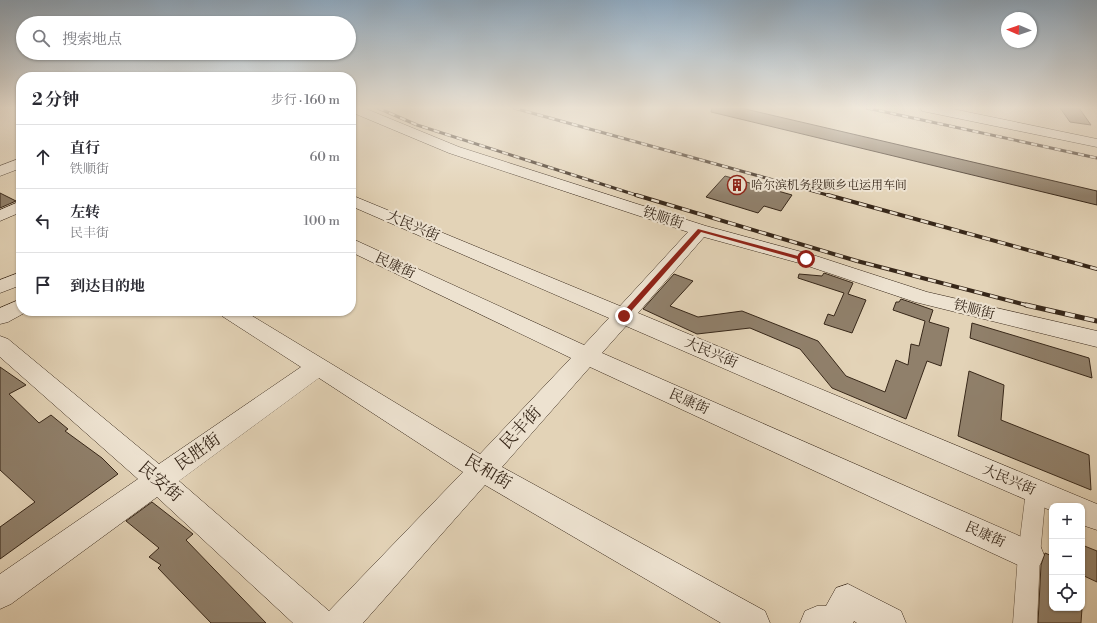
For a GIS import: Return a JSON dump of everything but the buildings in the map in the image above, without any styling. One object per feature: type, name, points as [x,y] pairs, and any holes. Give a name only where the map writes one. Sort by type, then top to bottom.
[{"type":"street","name":"铁顺街","points":[[423,137],[454,150],[700,230],[806,259],[922,297],[1097,339]]},
{"type":"street","points":[[1069,137],[1097,143]]},
{"type":"street","points":[[1086,137],[1097,139]]},
{"type":"street","points":[[0,171],[16,165]]},
{"type":"street","name":"大民兴街","points":[[356,202],[1064,503]]},
{"type":"street","points":[[0,216],[16,208]]},
{"type":"street","name":"民丰街","points":[[341,623],[624,316],[700,230]]},
{"type":"street","name":"民康街","points":[[356,247],[587,356],[1029,556]]},
{"type":"street","points":[[0,280],[16,273]]},
{"type":"street","points":[[0,287],[16,280]]},
{"type":"street","points":[[0,316],[16,308]]},
{"type":"street","name":"民和街","points":[[237,316],[483,470],[753,623]]},
{"type":"street","name":"民安街","points":[[0,344],[158,480],[318,623]]},
{"type":"street","name":"民胜街","points":[[0,593],[318,367]]},
{"type":"street","points":[[1025,623],[1029,556],[1036,491]]},
{"type":"street","points":[[1085,511],[1097,517]]},
{"type":"street","points":[[817,623],[835,622],[848,600],[889,623]]},
{"type":"railway","points":[[455,137],[639,196]]},
{"type":"railway","points":[[619,137],[831,196]]},
{"type":"railway","points":[[1001,137],[1097,158]]},
{"type":"railway","points":[[636,195],[857,261],[1027,305]]},
{"type":"railway","points":[[828,195],[1097,269]]},
{"type":"railway","points":[[1027,305],[1097,321]]},
{"type":"place","name":"哈尔滨机务段顾乡屯运用车间","points":[[737,185]]},
{"type":"route","points":[[624,316],[700,230],[806,259]]}]
